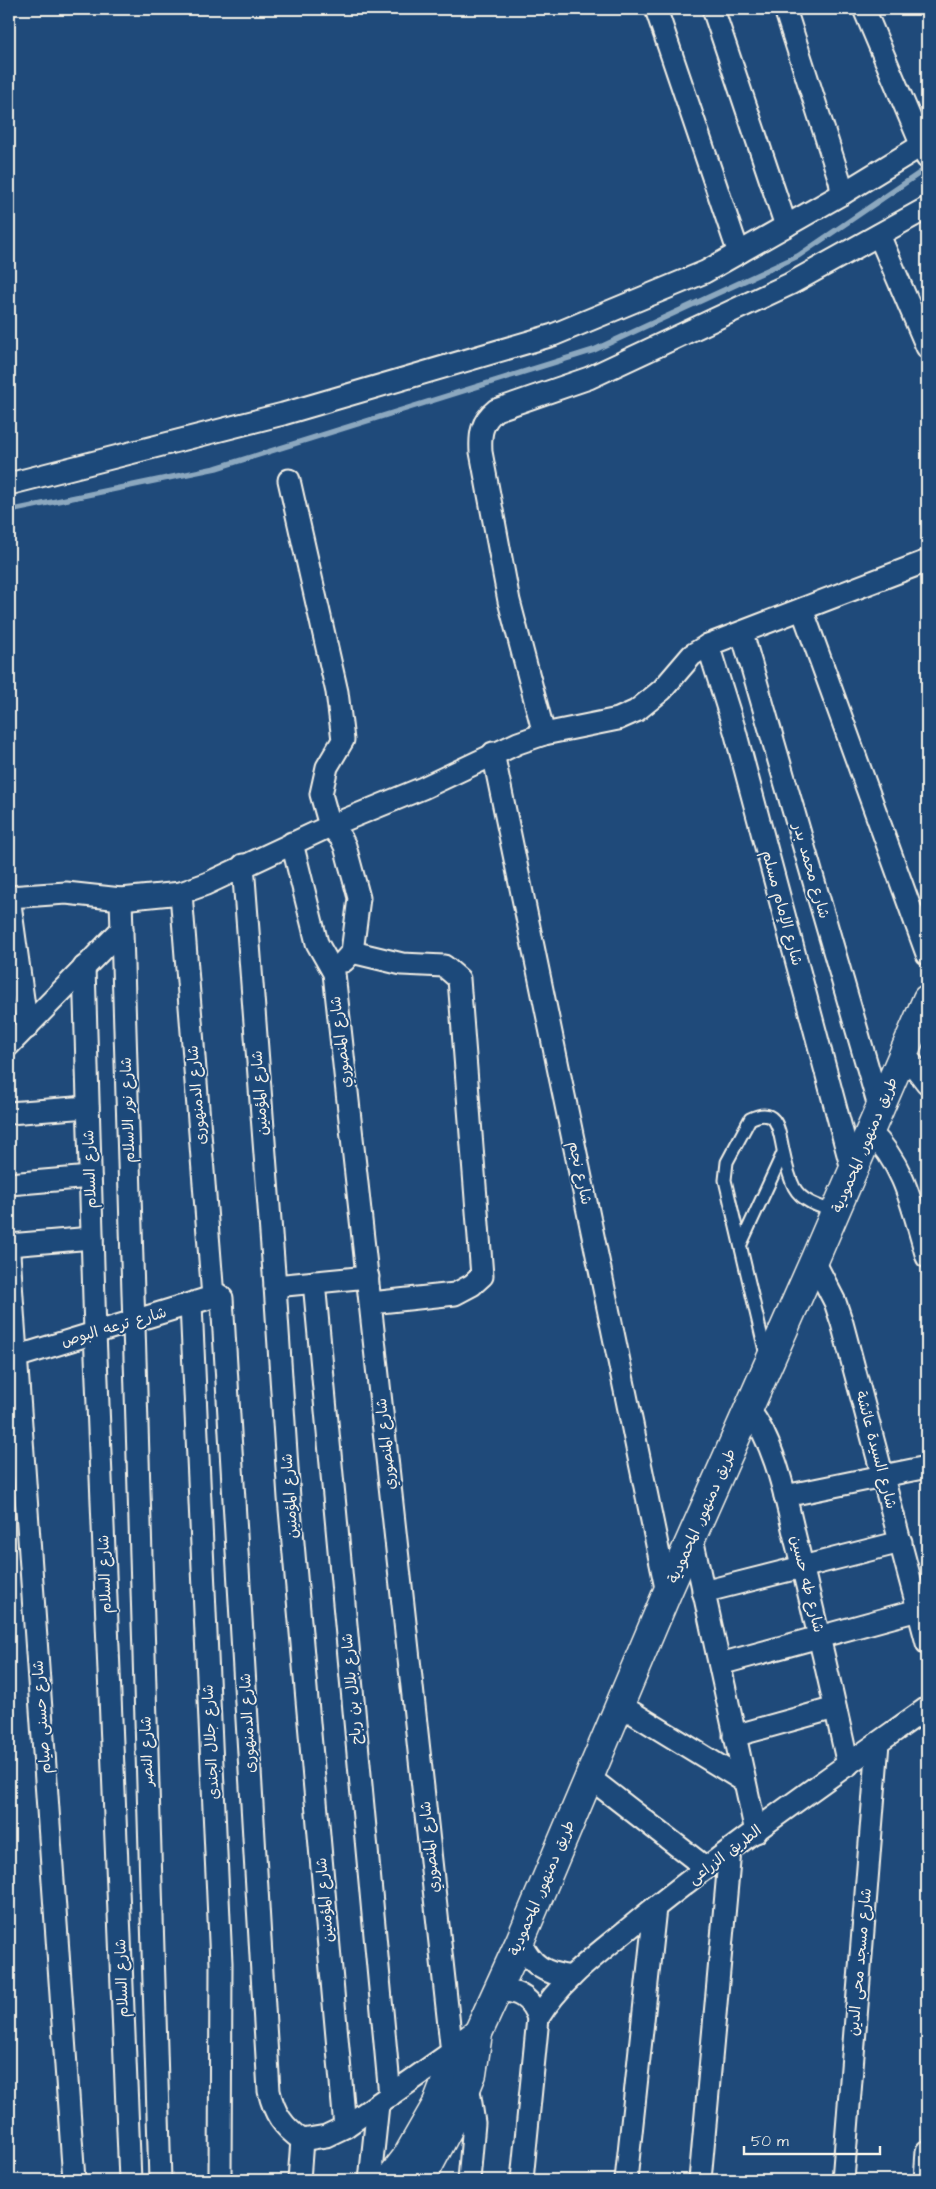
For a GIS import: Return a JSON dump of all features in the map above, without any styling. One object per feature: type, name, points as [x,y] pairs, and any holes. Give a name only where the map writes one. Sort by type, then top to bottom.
[{"type":"main road","name":"طريق دمنهور, المحمودية","points":[[389,2180],[406,2158],[437,2104],[463,2044],[498,1991],[667,1593],[836,1212],[927,999]]},
{"type":"main road","points":[[420,2180],[453,2120],[475,2062],[463,2044]]},
{"type":"street","points":[[656,9],[734,242],[740,252]]},
{"type":"street","points":[[713,9],[786,226]]},
{"type":"street","points":[[784,9],[840,181],[842,194]]},
{"type":"street","points":[[9,484],[283,414],[553,335],[705,272],[926,148],[864,9]]},
{"type":"street","points":[[544,734],[509,602],[481,452],[480,435],[487,417],[496,410],[590,378],[790,284],[927,208]]},
{"type":"street","points":[[879,235],[927,347]]},
{"type":"street","points":[[289,480],[338,692],[343,740],[327,768],[321,794],[330,826],[341,838],[345,846],[359,898],[352,952],[334,972]]},
{"type":"street","points":[[27,1028],[9,897],[66,893],[121,899],[180,893],[206,884],[243,865],[330,826],[422,788],[493,753],[544,734],[618,719],[636,711],[662,690],[692,655],[708,645],[927,561]]},
{"type":"street","points":[[802,608],[927,954]]},
{"type":"street","name":"شارع محمد بدر","points":[[742,633],[875,1121]]},
{"type":"street","name":"شارع الإمام مسلم","points":[[708,645],[735,731],[853,1173]]},
{"type":"street","name":"شارع نجم","points":[[493,753],[667,1593]]},
{"type":"street","name":"شارع المنصوري","points":[[292,843],[317,943],[334,972],[371,1303],[463,2044]]},
{"type":"street","name":"شارع المؤمنين","points":[[243,865],[289,1498],[345,2127]]},
{"type":"street","name":"شارع الدمنهورى","points":[[180,893],[216,1296],[222,1298],[269,2091],[273,2106],[280,2120],[302,2140]]},
{"type":"street","name":"شارع نور الاسلام","points":[[121,899],[134,1321]]},
{"type":"street","points":[[9,1045],[122,929]]},
{"type":"street","points":[[352,952],[402,964],[444,966],[459,979],[482,1276],[472,1285],[455,1294],[371,1303]]},
{"type":"street","name":"شارع السلام","points":[[84,967],[95,1332],[130,2180]]},
{"type":"street","points":[[904,1053],[927,1083]]},
{"type":"street","points":[[9,1113],[88,1107]]},
{"type":"street","points":[[875,1121],[900,1172],[927,1256]]},
{"type":"street","points":[[9,1184],[90,1177]]},
{"type":"street","points":[[9,1245],[92,1238]]},
{"type":"street","name":"شارع حسنى صيام","points":[[9,1254],[13,1357],[74,2180]]},
{"type":"street","name":"شارع السيدة عائشة","points":[[814,1261],[835,1302],[842,1324],[927,1643]]},
{"type":"street","points":[[275,1286],[368,1277]]},
{"type":"street","name":"شارع بلال بن رباح","points":[[314,1282],[384,2101],[370,2180]]},
{"type":"street","name":"شارع ترعه البوص","points":[[13,1357],[216,1296]]},
{"type":"street","name":"شارع جلال الجندى","points":[[191,1304],[221,1963],[220,2180]]},
{"type":"street","name":"شارع النصر","points":[[134,1321],[160,2180]]},
{"type":"street","name":"شارع طه حسين","points":[[749,1410],[766,1436],[785,1496],[820,1637],[848,1765]]},
{"type":"street","points":[[785,1496],[927,1467]]},
{"type":"street","points":[[692,1538],[756,1832]]},
{"type":"street","points":[[703,1592],[901,1542]]},
{"type":"street","points":[[720,1664],[918,1610]]},
{"type":"street","points":[[620,1705],[744,1781]]},
{"type":"street","points":[[734,1736],[835,1708]]},
{"type":"street","name":"الطريق الزراعى","points":[[538,2018],[550,1999],[571,1977],[655,1908],[730,1850],[927,1708]]},
{"type":"street","name":"شارع مسجد محى الدين","points":[[843,2180],[878,1743]]},
{"type":"street","points":[[590,1778],[706,1868]]},
{"type":"street","points":[[700,2180],[730,1850]]},
{"type":"street","points":[[626,2180],[655,1908]]},
{"type":"street","points":[[520,1941],[527,1956],[539,1967],[554,1975],[571,1977]]},
{"type":"street","points":[[498,1991],[508,1990],[519,1993],[534,2007],[538,2018],[522,2180]]},
{"type":"street","points":[[299,2180],[302,2140],[326,2136],[345,2127],[463,2044]]},
{"type":"street","points":[[468,2084],[474,2123],[469,2180]]},
{"type":"street","points":[[925,2180],[927,2151]]},
{"type":"lane","points":[[769,1365],[725,1180],[727,1162],[750,1119],[755,1116],[767,1116],[777,1123],[780,1129],[783,1152],[794,1187],[811,1203],[836,1212]]},
{"type":"lane","points":[[741,1244],[783,1152]]},
{"type":"waterway","points":[[9,511],[216,468],[594,350],[798,256],[927,168]]}]
